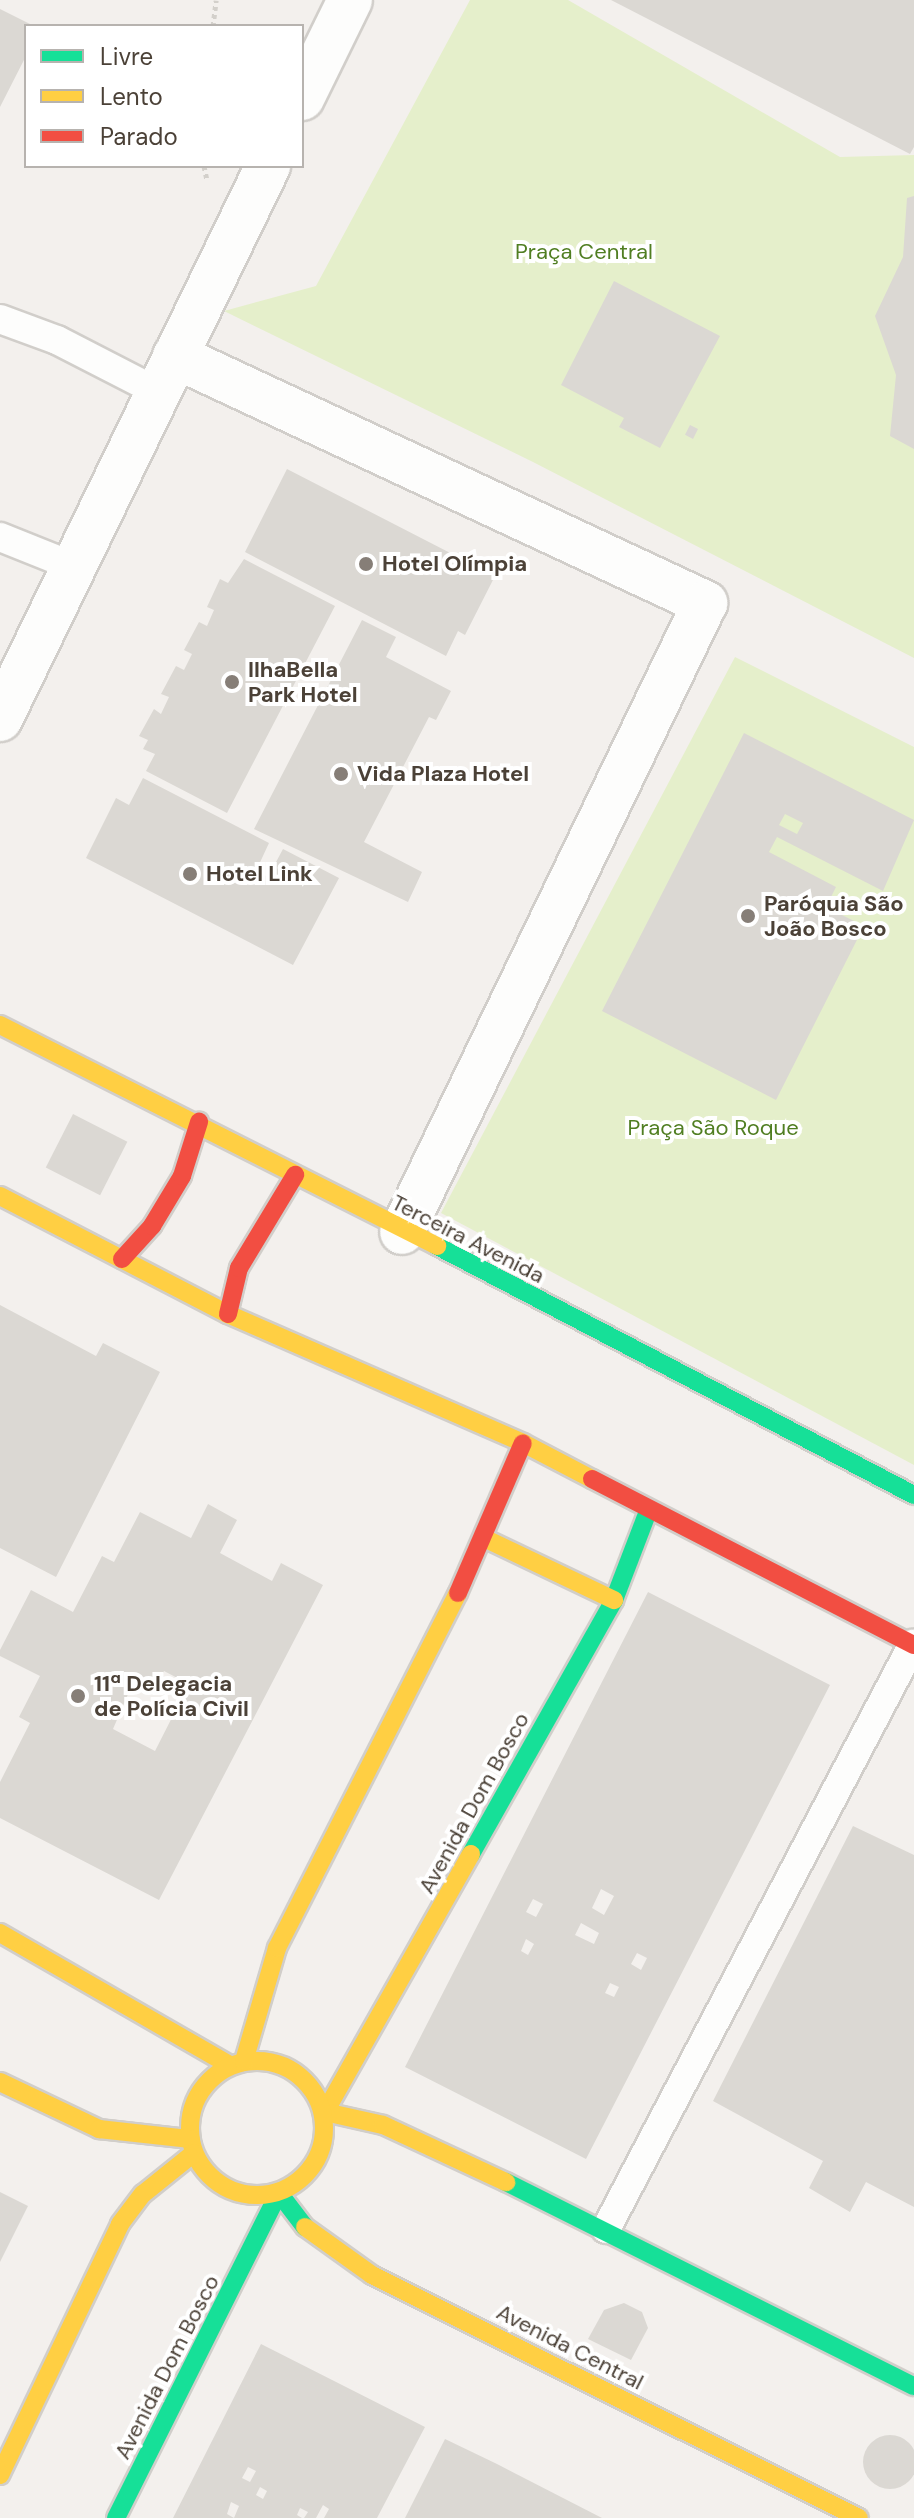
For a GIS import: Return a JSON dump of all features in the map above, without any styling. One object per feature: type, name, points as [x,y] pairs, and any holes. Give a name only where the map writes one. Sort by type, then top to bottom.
[{"type":"street","points":[[304,94],[350,0]]},
{"type":"street","points":[[0,719],[267,168]]},
{"type":"street","points":[[167,374],[705,603],[402,1232]]},
{"type":"street","name":"Terceira Avenida","points":[[0,1025],[199,1122],[402,1232],[914,1495]]},
{"type":"street","points":[[122,1259],[152,1226],[182,1176],[199,1122]]},
{"type":"street","points":[[228,1314],[239,1268],[295,1175]]},
{"type":"street","points":[[0,1196],[228,1314],[523,1443],[914,1645]]},
{"type":"street","points":[[237,2063],[277,1948],[486,1539],[523,1443]]},
{"type":"street","name":"Avenida Dom Bosco","points":[[325,2112],[614,1600],[649,1509]]},
{"type":"street","points":[[486,1539],[614,1600]]},
{"type":"street","points":[[0,1933],[237,2063]]},
{"type":"street","points":[[271,2060],[295,2070],[325,2112],[324,2146],[319,2156],[308,2175],[279,2193],[245,2195],[224,2187],[192,2146],[192,2109],[207,2083],[237,2063],[271,2060]]},
{"type":"street","points":[[0,2082],[99,2129],[192,2146]]},
{"type":"street","points":[[325,2112],[383,2125],[435,2147],[606,2229],[914,2386]]},
{"type":"street","points":[[0,2475],[120,2224],[143,2194],[192,2146]]},
{"type":"street","name":"Avenida Dom Bosco","points":[[116,2518],[279,2193]]},
{"type":"street","name":"Avenida Central","points":[[279,2193],[303,2225],[372,2275],[859,2518]]},
{"type":"lane","points":[[0,319],[167,374]]},
{"type":"lane","points":[[0,537],[75,567]]},
{"type":"lane","points":[[606,2229],[914,1645]]},
{"type":"path","points":[[213,24],[216,0]]},
{"type":"green space","name":"Praça Central","points":[[470,0],[568,0],[840,157],[914,155],[914,658],[533,462],[224,311],[316,286]]},
{"type":"green space","name":"Praça São Roque","points":[[735,657],[914,747],[914,1465],[441,1213]]},
{"type":"building","points":[[611,0],[914,0],[914,147],[910,154]]},
{"type":"building","points":[[0,9],[30,24],[24,24],[24,60],[0,107]]},
{"type":"building","points":[[914,196],[914,449],[890,436],[896,375],[875,316],[903,257],[907,198]]},
{"type":"building","points":[[614,281],[720,336],[660,448],[619,427],[624,418],[561,385]]},
{"type":"building","points":[[690,425],[698,429],[693,439],[685,435]]},
{"type":"building","name":"Hotel Olímpia","points":[[287,469],[495,576],[465,635],[458,631],[446,656],[245,552]]},
{"type":"building","name":"IlhaBella Park Hotel","points":[[244,559],[335,606],[227,813],[146,771],[155,754],[143,749],[148,740],[139,736],[154,709],[161,714],[169,697],[161,694],[176,666],[184,670],[192,654],[184,650],[199,622],[207,626],[214,610],[207,607],[220,579],[228,583]]},
{"type":"building","name":"Vida Plaza Hotel","points":[[362,620],[396,637],[386,657],[451,691],[436,720],[429,717],[364,842],[422,872],[408,902],[254,829]]},
{"type":"building","name":"Paróquia São João Bosco","points":[[744,733],[914,820],[883,891],[777,837],[769,852],[836,887],[826,907],[864,926],[776,1100],[602,1011]],"holes":[[[785,814],[803,823],[797,834],[779,825]]]},
{"type":"building","name":"Hotel Link","points":[[143,778],[269,843],[256,871],[268,877],[283,849],[339,878],[293,965],[86,858],[116,798],[129,805]]},
{"type":"building","points":[[73,1114],[127,1142],[100,1195],[46,1167]]},
{"type":"building","points":[[0,1305],[96,1356],[103,1343],[160,1372],[56,1577],[0,1548]]},
{"type":"building","name":"11ª Delegacia de Polícia Civil","points":[[208,1504],[237,1520],[220,1553],[272,1581],[281,1563],[323,1585],[159,1900],[0,1818],[0,1782],[30,1723],[19,1717],[40,1676],[0,1656],[0,1650],[31,1590],[73,1612],[102,1556],[114,1562],[140,1512],[191,1538]],"holes":[[[164,1671],[189,1684],[155,1751],[113,1729],[135,1678],[158,1684]]]},
{"type":"building","points":[[648,1592],[830,1685],[586,2159],[405,2067]],"holes":[[[601,1889],[614,1896],[604,1915],[592,1908]],[[533,1899],[543,1904],[536,1917],[526,1912]],[[581,1923],[599,1933],[594,1944],[575,1935]],[[526,1939],[534,1944],[528,1955],[521,1951]],[[637,1953],[647,1958],[641,1970],[631,1964]],[[610,1983],[619,1987],[614,1997],[605,1993]]]},
{"type":"building","points":[[853,1826],[914,1855],[914,2207],[866,2182],[850,2212],[809,2188],[823,2161],[713,2101]]},
{"type":"building","points":[[0,2192],[28,2206],[0,2262]]},
{"type":"building","points":[[624,2303],[642,2312],[648,2328],[631,2360],[588,2339],[604,2310]]},
{"type":"building","points":[[261,2344],[425,2427],[377,2518],[324,2518],[329,2509],[323,2505],[316,2518],[304,2518],[308,2512],[300,2508],[297,2515],[302,2518],[234,2518],[173,2518]],"holes":[[[248,2467],[256,2471],[250,2482],[242,2478]],[[260,2487],[267,2491],[263,2499],[256,2495]],[[231,2502],[239,2506],[234,2518],[227,2514]]]},
{"type":"building","points":[[890,2435],[909,2443],[915,2452],[915,2472],[909,2481],[890,2489],[871,2481],[863,2462],[871,2443]]},
{"type":"building","points":[[445,2439],[497,2464],[602,2518],[405,2518]]},
{"type":"traffic: fast","points":[[437,1246],[914,1495]]},
{"type":"traffic: fast","points":[[471,1854],[614,1600],[649,1509]]},
{"type":"traffic: fast","points":[[506,2182],[914,2386]]},
{"type":"traffic: fast","points":[[116,2518],[279,2193],[305,2227]]},
{"type":"traffic: slow","points":[[0,1025],[437,1246]]},
{"type":"traffic: slow","points":[[0,1196],[228,1314],[523,1443],[592,1479]]},
{"type":"traffic: slow","points":[[486,1539],[614,1600]]},
{"type":"traffic: slow","points":[[244,2061],[277,1948],[458,1593]]},
{"type":"traffic: slow","points":[[471,1854],[325,2112],[383,2125],[506,2182]]},
{"type":"traffic: slow","points":[[0,1933],[230,2065]]},
{"type":"traffic: slow","points":[[257,2061],[283,2066],[305,2080],[319,2102],[324,2128],[319,2154],[305,2176],[283,2190],[257,2195],[231,2190],[209,2176],[195,2154],[190,2128],[195,2102],[209,2080],[231,2066],[257,2061]]},
{"type":"traffic: slow","points":[[0,2082],[99,2129],[190,2139]]},
{"type":"traffic: slow","points":[[0,2475],[120,2224],[143,2194],[194,2153]]},
{"type":"traffic: slow","points":[[305,2227],[372,2275],[859,2518]]},
{"type":"traffic: jam","points":[[122,1259],[152,1226],[182,1176],[199,1122]]},
{"type":"traffic: jam","points":[[228,1314],[239,1268],[295,1175]]},
{"type":"traffic: jam","points":[[458,1593],[523,1443]]},
{"type":"traffic: jam","points":[[592,1479],[914,1645]]},
{"type":"place","name":"Hotel Olímpia","points":[[366,564]]},
{"type":"place","name":"IlhaBella Park Hotel","points":[[232,682]]},
{"type":"place","name":"Vida Plaza Hotel","points":[[341,774]]},
{"type":"place","name":"Hotel Link","points":[[190,874]]},
{"type":"place","name":"Paróquia São João Bosco","points":[[748,916]]},
{"type":"place","name":"11ª Delegacia de Polícia Civil","points":[[78,1696]]}]
